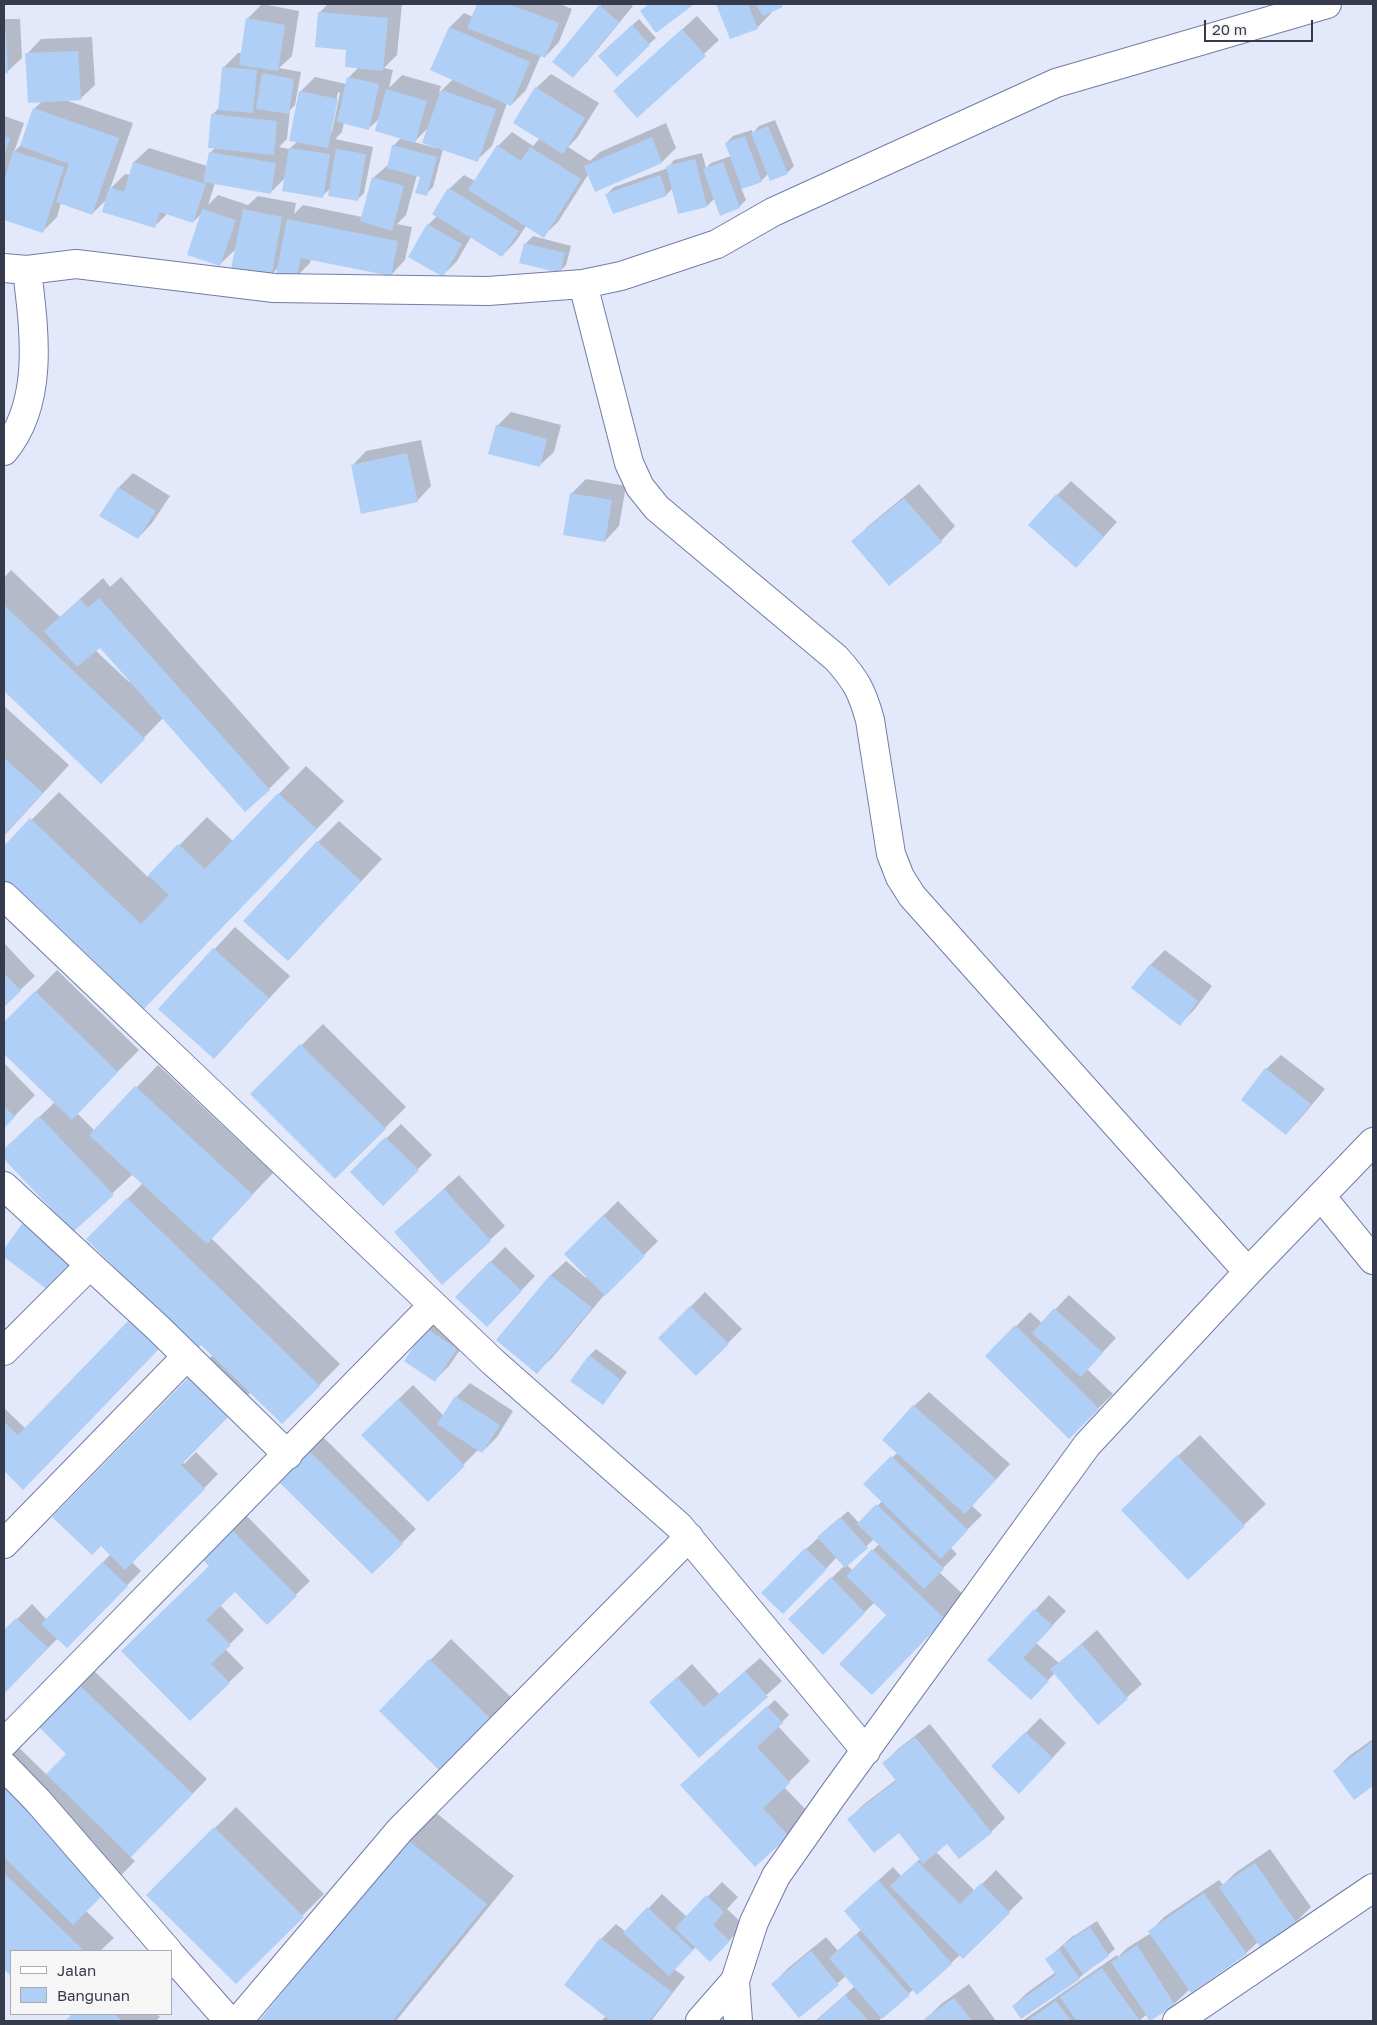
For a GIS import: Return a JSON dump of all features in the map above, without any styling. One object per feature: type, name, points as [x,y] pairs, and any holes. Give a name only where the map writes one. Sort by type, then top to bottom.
[{"type":"street","points":[[4,450],[12,441],[26,411],[33,370],[34,326],[16,269],[76,264],[274,288],[488,290],[583,284],[620,276],[716,244],[773,212],[1056,83],[1327,4]]},
{"type":"street","points":[[583,284],[629,463],[640,487],[657,508],[828,652],[854,677],[864,698],[870,720],[891,854],[900,877],[919,903],[1248,1272]]},
{"type":"street","points":[[4,896],[433,1305],[501,1368],[652,1501],[689,1537],[866,1751]]},
{"type":"street","points":[[738,2021],[735,1981],[754,1922],[776,1876],[1087,1445],[1248,1272],[1373,1142]]},
{"type":"street","points":[[4,1186],[187,1356],[288,1455]]},
{"type":"street","points":[[1321,1196],[1373,1260]]},
{"type":"street","points":[[4,1351],[89,1266]]},
{"type":"street","points":[[4,1743],[433,1305]]},
{"type":"street","points":[[4,1544],[187,1356]]},
{"type":"street","points":[[238,2021],[400,1830],[689,1537]]},
{"type":"street","points":[[4,1766],[38,1801],[167,1950]]},
{"type":"street","points":[[1177,2021],[1373,1888]]},
{"type":"street","points":[[172,1955],[229,2021]]},
{"type":"street","points":[[700,2021],[735,1981]]},
{"type":"building","points":[[477,4],[509,4],[559,23],[545,58],[467,28]]},
{"type":"building","points":[[649,4],[693,5],[656,33],[640,11]]},
{"type":"building","points":[[716,4],[748,4],[758,29],[730,39]]},
{"type":"building","points":[[755,4],[781,4],[783,7],[763,16]]},
{"type":"building","points":[[599,5],[619,22],[573,78],[552,62]]},
{"type":"building","points":[[318,12],[388,18],[383,71],[345,67],[346,50],[315,47]]},
{"type":"building","points":[[246,18],[285,25],[278,71],[239,65]]},
{"type":"building","points":[[632,25],[650,45],[617,77],[598,56]]},
{"type":"building","points":[[449,27],[530,62],[511,106],[430,70]]},
{"type":"building","points":[[682,29],[706,56],[637,118],[613,91]]},
{"type":"building","points":[[4,33],[6,33],[8,73],[4,74]]},
{"type":"building","points":[[78,51],[81,100],[28,103],[25,53]]},
{"type":"building","points":[[222,67],[257,70],[253,113],[218,110]]},
{"type":"building","points":[[262,73],[294,79],[289,114],[256,109]]},
{"type":"building","points":[[347,77],[379,84],[369,130],[337,122]]},
{"type":"building","points":[[535,87],[585,118],[563,154],[513,123]]},
{"type":"building","points":[[386,89],[427,101],[415,143],[375,131]]},
{"type":"building","points":[[441,90],[496,109],[478,162],[422,143]]},
{"type":"building","points":[[299,91],[338,99],[328,148],[289,141]]},
{"type":"building","points":[[33,108],[119,138],[92,215],[56,202],[69,164],[20,146]]},
{"type":"building","points":[[211,114],[277,121],[274,155],[208,148]]},
{"type":"building","points":[[768,126],[788,174],[770,181],[751,133]]},
{"type":"building","points":[[4,136],[10,138],[4,156]]},
{"type":"building","points":[[745,136],[762,182],[742,189],[725,143]]},
{"type":"building","points":[[652,137],[662,163],[595,192],[584,166]]},
{"type":"building","points":[[392,145],[437,157],[427,196],[415,193],[420,177],[387,168]]},
{"type":"building","points":[[497,145],[521,161],[530,147],[581,179],[544,238],[468,190]]},
{"type":"building","points":[[289,148],[330,154],[323,198],[282,191]]},
{"type":"building","points":[[336,149],[366,154],[358,201],[328,196]]},
{"type":"building","points":[[13,151],[64,167],[43,233],[4,220],[4,181]]},
{"type":"building","points":[[209,152],[276,163],[271,194],[203,182]]},
{"type":"building","points":[[695,159],[707,207],[678,214],[666,166]]},
{"type":"building","points":[[133,162],[206,184],[193,223],[160,212],[155,228],[102,212],[109,187],[124,192]]},
{"type":"building","points":[[723,162],[740,208],[720,216],[703,169]]},
{"type":"building","points":[[660,175],[667,196],[613,214],[605,194]]},
{"type":"building","points":[[372,177],[404,186],[392,231],[360,221]]},
{"type":"building","points":[[448,188],[519,231],[502,257],[432,214]]},
{"type":"building","points":[[202,209],[236,220],[220,266],[187,255]]},
{"type":"building","points":[[243,209],[282,217],[271,277],[231,269]]},
{"type":"building","points":[[287,219],[398,241],[391,276],[301,258],[296,279],[276,275]]},
{"type":"building","points":[[427,224],[462,244],[443,277],[408,257]]},
{"type":"building","points":[[524,243],[565,253],[560,273],[519,263]]},
{"type":"building","points":[[496,425],[547,439],[540,467],[488,454]]},
{"type":"building","points":[[407,453],[418,502],[361,514],[351,465]]},
{"type":"building","points":[[118,487],[156,511],[138,539],[99,516]]},
{"type":"building","points":[[570,493],[612,500],[605,542],[563,535]]},
{"type":"building","points":[[1056,494],[1104,537],[1076,568],[1028,525]]},
{"type":"building","points":[[904,498],[942,542],[889,586],[851,541]]},
{"type":"building","points":[[99,598],[270,790],[245,812],[100,648],[77,667],[44,631],[80,599],[88,608]]},
{"type":"building","points":[[4,605],[145,739],[101,784],[4,691]]},
{"type":"building","points":[[4,758],[43,793],[4,835]]},
{"type":"building","points":[[278,793],[317,829],[141,1012],[4,881],[4,846],[30,818],[141,924],[169,895],[148,875],[178,844],[205,869]]},
{"type":"building","points":[[317,841],[361,881],[288,961],[243,921]]},
{"type":"building","points":[[213,948],[269,998],[214,1059],[158,1009]]},
{"type":"building","points":[[1150,964],[1198,1001],[1180,1026],[1131,988]]},
{"type":"building","points":[[4,973],[21,991],[4,1007]]},
{"type":"building","points":[[35,991],[118,1072],[72,1120],[4,1054],[4,1022]]},
{"type":"building","points":[[300,1044],[386,1129],[335,1179],[250,1094]]},
{"type":"building","points":[[1265,1068],[1311,1104],[1286,1135],[1241,1100]]},
{"type":"building","points":[[135,1086],[253,1195],[207,1244],[89,1135]]},
{"type":"building","points":[[4,1106],[15,1117],[4,1128]]},
{"type":"building","points":[[39,1116],[114,1195],[73,1232],[4,1159],[4,1149]]},
{"type":"building","points":[[385,1137],[419,1170],[383,1206],[350,1172]]},
{"type":"building","points":[[444,1189],[491,1241],[442,1285],[394,1232]]},
{"type":"building","points":[[127,1198],[320,1386],[282,1424],[201,1345],[197,1349],[86,1239]]},
{"type":"building","points":[[603,1215],[645,1256],[605,1296],[564,1254]]},
{"type":"building","points":[[24,1221],[77,1259],[52,1293],[4,1257],[4,1249]]},
{"type":"building","points":[[490,1261],[522,1291],[487,1327],[455,1297]]},
{"type":"building","points":[[550,1275],[592,1308],[537,1374],[496,1340]]},
{"type":"building","points":[[690,1306],[729,1344],[696,1376],[658,1338]]},
{"type":"building","points":[[1054,1308],[1103,1353],[1081,1377],[1032,1333]]},
{"type":"building","points":[[130,1319],[160,1348],[23,1490],[4,1471],[4,1422],[18,1435]]},
{"type":"building","points":[[1015,1325],[1099,1409],[1069,1439],[985,1356]]},
{"type":"building","points":[[426,1328],[457,1349],[435,1382],[404,1361]]},
{"type":"building","points":[[589,1355],[621,1380],[603,1405],[570,1381]]},
{"type":"building","points":[[189,1377],[229,1416],[181,1465],[205,1489],[125,1570],[101,1546],[92,1555],[52,1517]]},
{"type":"building","points":[[455,1396],[500,1425],[482,1453],[437,1424]]},
{"type":"building","points":[[398,1399],[465,1466],[428,1502],[361,1435]]},
{"type":"building","points":[[913,1405],[996,1479],[965,1514],[882,1440]]},
{"type":"building","points":[[307,1449],[403,1544],[372,1574],[277,1480]]},
{"type":"building","points":[[1177,1455],[1245,1526],[1188,1580],[1121,1510]]},
{"type":"building","points":[[891,1456],[968,1530],[941,1559],[863,1484]]},
{"type":"building","points":[[876,1504],[944,1569],[924,1589],[857,1524]]},
{"type":"building","points":[[840,1517],[868,1548],[845,1568],[817,1537]]},
{"type":"building","points":[[227,1525],[297,1596],[267,1625],[235,1592],[206,1620],[231,1645],[211,1664],[230,1683],[190,1721],[121,1651],[209,1566],[197,1554]]},
{"type":"building","points":[[805,1548],[827,1569],[783,1614],[761,1593]]},
{"type":"building","points":[[872,1549],[945,1619],[872,1695],[839,1664],[886,1615],[846,1576]]},
{"type":"building","points":[[102,1562],[128,1586],[67,1648],[41,1624]]},
{"type":"building","points":[[831,1577],[865,1613],[823,1655],[788,1619]]},
{"type":"building","points":[[1034,1609],[1053,1626],[1023,1658],[1049,1681],[1031,1700],[987,1660]]},
{"type":"building","points":[[16,1618],[48,1648],[4,1694],[4,1630]]},
{"type":"building","points":[[1082,1644],[1128,1699],[1098,1725],[1050,1669]]},
{"type":"building","points":[[429,1659],[493,1721],[442,1773],[379,1711]]},
{"type":"building","points":[[745,1671],[768,1697],[699,1758],[649,1702],[677,1677],[704,1707]]},
{"type":"building","points":[[74,1680],[193,1794],[131,1857],[46,1774],[66,1754],[34,1722]]},
{"type":"building","points":[[767,1706],[783,1723],[757,1747],[790,1783],[763,1808],[789,1836],[755,1867],[680,1785]]},
{"type":"building","points":[[1025,1732],[1053,1758],[1019,1794],[991,1766]]},
{"type":"building","points":[[915,1737],[992,1833],[959,1859],[947,1844],[923,1864],[899,1833],[874,1853],[847,1819],[896,1781],[882,1763]]},
{"type":"building","points":[[1373,1741],[1373,1786],[1354,1800],[1333,1771]]},
{"type":"building","points":[[4,1788],[108,1890],[73,1925],[4,1857]]},
{"type":"building","points":[[214,1827],[304,1917],[236,1984],[146,1895]]},
{"type":"building","points":[[407,1839],[487,1904],[392,2021],[259,2021]]},
{"type":"building","points":[[917,1861],[960,1904],[981,1883],[1010,1913],[963,1959],[890,1886]]},
{"type":"building","points":[[1255,1863],[1297,1923],[1261,1948],[1219,1887]]},
{"type":"building","points":[[4,1873],[83,1950],[10,1950],[10,1975],[4,1969]]},
{"type":"building","points":[[878,1880],[952,1964],[917,1995],[844,1911]]},
{"type":"building","points":[[1204,1893],[1247,1954],[1191,1993],[1148,1931]]},
{"type":"building","points":[[706,1895],[724,1912],[713,1925],[730,1941],[710,1962],[675,1928]]},
{"type":"building","points":[[647,1907],[693,1950],[669,1976],[623,1933]]},
{"type":"building","points":[[1090,1927],[1109,1956],[1083,1974],[1063,1945]]},
{"type":"building","points":[[856,1934],[910,1995],[882,2019],[829,1958]]},
{"type":"building","points":[[600,1938],[672,1992],[649,2021],[611,2021],[564,1985]]},
{"type":"building","points":[[1137,1945],[1175,2005],[1150,2021],[1111,1962]]},
{"type":"building","points":[[1059,1949],[1080,1979],[1021,2019],[1012,2006],[1056,1975],[1045,1959]]},
{"type":"building","points":[[811,1951],[839,1985],[799,2018],[771,1984]]},
{"type":"building","points":[[1102,1968],[1140,2021],[1077,2021],[1060,1997]]},
{"type":"building","points":[[845,1995],[869,2021],[816,2021]]},
{"type":"building","points":[[954,1998],[972,2021],[927,2021],[925,2018]]},
{"type":"building","points":[[1056,2001],[1071,2021],[1027,2021]]},
{"type":"building","points":[[71,2015],[115,2015],[122,2021],[65,2021]]}]
